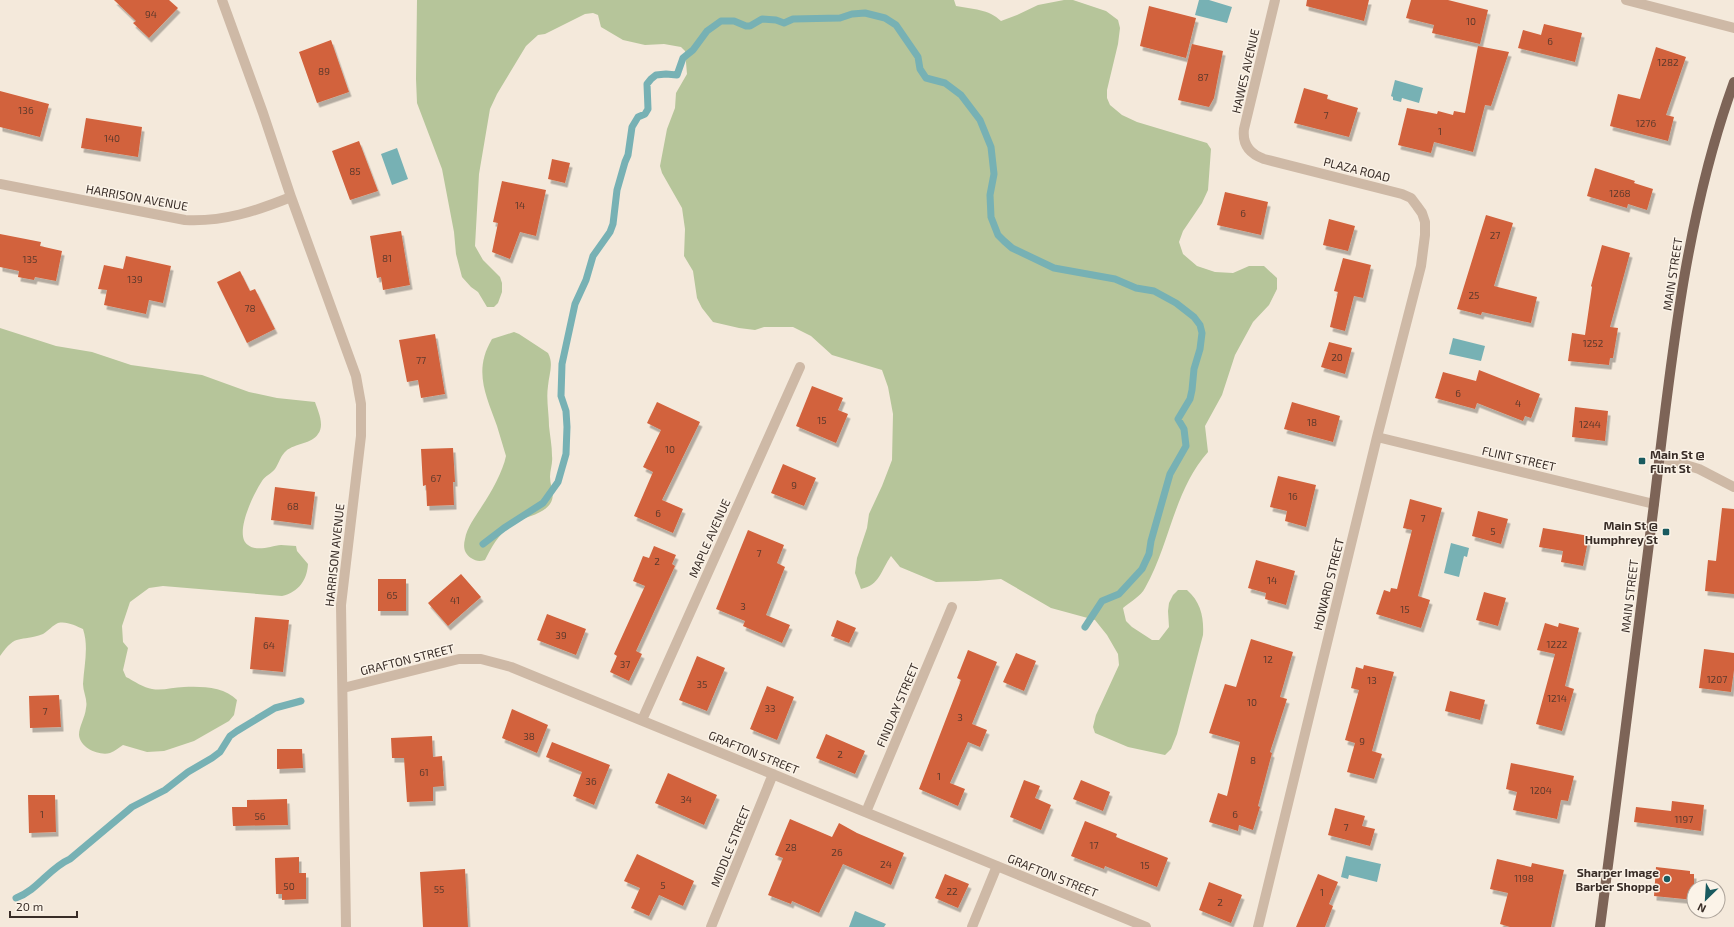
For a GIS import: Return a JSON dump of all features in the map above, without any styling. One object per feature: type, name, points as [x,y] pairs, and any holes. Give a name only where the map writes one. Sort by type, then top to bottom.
[{"type":"main road","name":"MAIN STREET","points":[[1600,927],[1674,344],[1694,224],[1710,155],[1734,82]]},
{"type":"street","name":"HARRISON AVENUE","points":[[222,0],[356,376],[361,404],[361,436],[341,605],[346,927]]},
{"type":"street","name":"HAWES AVENUE","points":[[1247,147],[1244,138],[1244,130],[1274,0]]},
{"type":"street","points":[[1626,0],[1734,28]]},
{"type":"street","name":"PLAZA ROAD","points":[[1247,147],[1254,154],[1264,159],[1392,191],[1411,198],[1422,213],[1425,222],[1424,248]]},
{"type":"street","name":"HARRISON AVENUE","points":[[0,184],[185,220],[215,220],[254,212],[291,197]]},
{"type":"street","name":"HOWARD STREET","points":[[1258,927],[1377,438],[1421,266],[1424,248]]},
{"type":"street","name":"MAPLE AVENUE","points":[[642,720],[800,367]]},
{"type":"street","name":"FLINT STREET","points":[[1377,438],[1654,504]]},
{"type":"street","points":[[1659,457],[1699,469],[1734,486]]},
{"type":"street","name":"FINDLAY STREET","points":[[866,812],[952,607]]},
{"type":"street","name":"GRAFTON STREET","points":[[343,688],[459,659],[481,660],[511,667],[1146,927]]},
{"type":"street","name":"MIDDLE STREET","points":[[711,927],[773,774]]},
{"type":"street","points":[[972,927],[997,866]]},
{"type":"green space","points":[[417,0],[954,0],[956,6],[986,12],[1001,21],[1038,5],[1064,0],[1073,0],[1106,11],[1118,20],[1120,28],[1118,44],[1107,90],[1107,98],[1110,105],[1122,115],[1137,122],[1207,143],[1211,149],[1208,190],[1202,203],[1183,231],[1179,242],[1183,254],[1197,266],[1215,272],[1233,273],[1249,266],[1264,266],[1277,278],[1277,289],[1269,305],[1253,322],[1235,355],[1222,395],[1205,426],[1208,452],[1187,483],[1161,554],[1143,591],[1123,608],[1126,621],[1132,627],[1152,640],[1159,640],[1169,627],[1169,603],[1173,595],[1178,590],[1187,590],[1196,600],[1201,611],[1203,635],[1177,734],[1171,749],[1165,755],[1128,747],[1095,733],[1093,727],[1096,715],[1119,665],[1118,654],[1107,635],[1095,620],[1051,608],[1001,579],[936,582],[900,567],[891,556],[876,580],[867,587],[861,589],[855,573],[857,558],[867,528],[869,514],[892,460],[893,414],[888,387],[882,370],[832,355],[811,336],[793,327],[764,327],[755,330],[739,328],[713,322],[702,308],[697,298],[693,271],[684,256],[685,229],[682,208],[662,173],[660,166],[667,129],[675,108],[676,93],[687,74],[685,51],[681,47],[664,44],[645,45],[623,40],[601,27],[598,15],[593,13],[585,14],[545,34],[538,35],[526,46],[497,94],[490,109],[479,174],[475,246],[483,260],[500,277],[502,283],[502,292],[498,303],[494,307],[487,307],[478,292],[462,277],[456,254],[454,232],[442,169],[417,103]]},
{"type":"green space","points":[[0,328],[56,346],[92,352],[131,365],[202,375],[249,392],[277,398],[315,402],[321,422],[318,434],[312,440],[294,446],[286,451],[275,469],[263,479],[246,514],[243,532],[244,540],[252,547],[264,548],[281,545],[296,546],[297,551],[308,564],[306,575],[301,584],[293,592],[282,596],[163,586],[149,588],[130,602],[122,626],[123,642],[128,648],[123,670],[126,677],[142,686],[152,689],[160,690],[180,687],[212,688],[226,692],[237,700],[234,715],[229,721],[194,741],[164,751],[147,752],[123,745],[106,754],[91,750],[83,744],[79,735],[86,705],[83,684],[86,643],[83,629],[68,623],[58,623],[43,634],[15,641],[0,656]]},
{"type":"green space","points":[[514,332],[548,353],[551,361],[547,396],[552,452],[550,481],[553,497],[550,504],[543,511],[509,527],[494,544],[485,560],[478,561],[471,558],[465,552],[464,545],[466,535],[496,482],[506,456],[483,383],[483,362],[486,351],[492,339]]},
{"type":"water","points":[[1199,0],[1209,0],[1232,7],[1227,23],[1195,15]]},
{"type":"water","points":[[1395,80],[1423,88],[1419,103],[1402,98],[1401,102],[1393,100],[1393,97],[1391,96]]},
{"type":"water","points":[[397,148],[408,179],[392,185],[381,154]]},
{"type":"water","points":[[1453,338],[1485,346],[1481,361],[1449,354]]},
{"type":"water","points":[[1451,543],[1469,548],[1467,557],[1464,556],[1459,577],[1444,573]]},
{"type":"water","points":[[1346,856],[1381,864],[1377,882],[1349,875],[1348,879],[1341,877]]},
{"type":"water","points":[[855,911],[886,924],[884,927],[849,927]]},
{"type":"building","points":[[114,0],[169,0],[178,8],[149,38],[133,23],[136,21]]},
{"type":"building","points":[[1307,0],[1369,0],[1364,21],[1306,6]]},
{"type":"building","points":[[1411,0],[1448,0],[1488,10],[1480,44],[1432,33],[1434,25],[1406,18]]},
{"type":"building","points":[[1149,6],[1196,18],[1186,58],[1140,46]]},
{"type":"building","points":[[1544,24],[1582,33],[1575,62],[1518,48],[1523,30],[1541,35]]},
{"type":"building","points":[[331,40],[349,92],[317,103],[299,52]]},
{"type":"building","points":[[1192,44],[1223,51],[1214,98],[1209,107],[1178,100]]},
{"type":"building","points":[[1478,46],[1509,52],[1491,106],[1485,105],[1473,152],[1434,142],[1431,153],[1398,145],[1407,108],[1437,114],[1438,111],[1453,115],[1454,111],[1465,113]]},
{"type":"building","points":[[1656,47],[1686,57],[1666,115],[1674,117],[1668,141],[1610,126],[1618,94],[1640,99]]},
{"type":"building","points":[[1304,88],[1328,95],[1327,99],[1358,108],[1349,137],[1294,123]]},
{"type":"building","points":[[0,91],[49,104],[40,137],[0,127]]},
{"type":"building","points":[[86,118],[142,127],[138,157],[81,148]]},
{"type":"building","points":[[359,141],[378,191],[350,200],[332,151]]},
{"type":"building","points":[[552,159],[570,163],[565,183],[548,179]]},
{"type":"building","points":[[1595,168],[1635,181],[1634,183],[1653,189],[1647,210],[1628,204],[1627,208],[1587,196]]},
{"type":"building","points":[[502,181],[546,190],[536,236],[520,232],[510,259],[492,252],[498,223],[493,222]]},
{"type":"building","points":[[1225,192],[1268,202],[1261,235],[1217,225]]},
{"type":"building","points":[[1486,215],[1513,223],[1494,286],[1537,297],[1531,323],[1482,312],[1481,315],[1457,309]]},
{"type":"building","points":[[1329,219],[1355,226],[1348,251],[1323,245]]},
{"type":"building","points":[[401,231],[410,285],[383,290],[381,277],[377,278],[370,236]]},
{"type":"building","points":[[0,234],[41,242],[40,246],[62,251],[56,281],[35,277],[34,280],[18,277],[19,271],[0,267]]},
{"type":"building","points":[[1602,245],[1630,253],[1610,327],[1618,328],[1613,358],[1610,358],[1609,365],[1568,361],[1572,333],[1585,335],[1591,286]]},
{"type":"building","points":[[126,256],[171,266],[163,303],[149,300],[146,314],[104,305],[107,290],[98,289],[104,265],[123,269]]},
{"type":"building","points":[[1343,258],[1371,265],[1363,298],[1354,296],[1345,331],[1330,327],[1338,292],[1334,291]]},
{"type":"building","points":[[240,271],[250,291],[255,289],[275,329],[247,343],[217,282]]},
{"type":"building","points":[[435,334],[445,394],[421,398],[418,380],[407,382],[399,340]]},
{"type":"building","points":[[1329,342],[1352,348],[1345,374],[1321,367]]},
{"type":"building","points":[[1479,370],[1540,394],[1531,418],[1525,416],[1523,421],[1477,403],[1475,409],[1435,398],[1443,372],[1476,381]]},
{"type":"building","points":[[812,386],[843,398],[838,410],[848,414],[836,443],[796,426]]},
{"type":"building","points":[[657,402],[700,422],[662,500],[683,509],[673,533],[634,516],[653,472],[643,467],[661,430],[647,423]]},
{"type":"building","points":[[1292,402],[1340,416],[1333,442],[1284,429]]},
{"type":"building","points":[[1575,407],[1608,411],[1605,441],[1572,437]]},
{"type":"building","points":[[453,448],[455,482],[453,482],[454,505],[427,506],[426,485],[423,486],[421,449]]},
{"type":"building","points":[[783,464],[816,478],[804,506],[771,493]]},
{"type":"building","points":[[1278,476],[1316,485],[1306,527],[1285,521],[1287,511],[1270,507]]},
{"type":"building","points":[[275,487],[315,492],[311,525],[271,520]]},
{"type":"building","points":[[1410,499],[1442,508],[1418,596],[1430,600],[1421,628],[1376,614],[1384,590],[1390,592],[1391,588],[1397,589],[1412,530],[1403,528]]},
{"type":"building","points":[[1722,508],[1734,509],[1734,594],[1705,591],[1708,560],[1716,561]]},
{"type":"building","points":[[1478,511],[1508,519],[1501,544],[1472,536]]},
{"type":"building","points":[[1543,528],[1589,536],[1583,566],[1561,562],[1563,551],[1539,547]]},
{"type":"building","points":[[748,530],[784,545],[777,563],[785,567],[766,615],[790,625],[782,643],[743,626],[745,621],[716,609]]},
{"type":"building","points":[[654,546],[676,555],[672,564],[675,566],[636,651],[642,654],[629,681],[610,672],[617,656],[614,654],[645,586],[633,581],[643,556],[649,558]]},
{"type":"building","points":[[1256,560],[1295,571],[1286,605],[1265,599],[1266,593],[1248,588]]},
{"type":"building","points":[[461,574],[481,597],[448,626],[428,603]]},
{"type":"building","points":[[378,579],[406,579],[406,611],[378,611]]},
{"type":"building","points":[[1484,592],[1506,598],[1498,626],[1476,620]]},
{"type":"building","points":[[547,614],[586,629],[576,655],[537,640]]},
{"type":"building","points":[[255,617],[289,620],[283,672],[250,669]]},
{"type":"building","points":[[837,620],[856,628],[849,643],[831,636]]},
{"type":"building","points":[[1545,623],[1558,627],[1559,623],[1579,628],[1565,686],[1574,689],[1562,731],[1536,724],[1555,654],[1537,650]]},
{"type":"building","points":[[1251,639],[1293,652],[1280,697],[1287,699],[1270,752],[1272,753],[1258,806],[1260,807],[1253,830],[1239,825],[1238,831],[1209,822],[1218,793],[1227,796],[1240,742],[1209,733],[1225,684],[1236,687]]},
{"type":"building","points":[[1704,649],[1734,653],[1734,670],[1731,692],[1699,688]]},
{"type":"building","points":[[968,650],[997,662],[972,724],[987,730],[980,747],[968,742],[950,783],[965,789],[958,806],[919,789],[961,680],[957,678]]},
{"type":"building","points":[[1016,653],[1036,661],[1024,691],[1003,682]]},
{"type":"building","points":[[697,656],[725,668],[707,711],[679,700]]},
{"type":"building","points":[[1364,665],[1394,672],[1372,751],[1382,754],[1374,779],[1347,772],[1355,743],[1345,740],[1359,690],[1351,688],[1356,667],[1363,669]]},
{"type":"building","points":[[767,686],[794,697],[777,740],[750,729]]},
{"type":"building","points":[[1450,691],[1485,700],[1480,720],[1445,711]]},
{"type":"building","points":[[59,695],[61,727],[30,728],[29,696]]},
{"type":"building","points":[[512,709],[548,725],[537,753],[502,738]]},
{"type":"building","points":[[826,734],[865,751],[855,774],[816,758]]},
{"type":"building","points":[[432,736],[433,757],[442,756],[444,786],[433,787],[433,801],[407,802],[404,758],[392,758],[391,738]]},
{"type":"building","points":[[552,742],[610,765],[594,805],[573,796],[582,772],[546,757]]},
{"type":"building","points":[[277,749],[302,749],[303,768],[277,769]]},
{"type":"building","points":[[1511,763],[1574,776],[1568,801],[1561,800],[1557,819],[1513,810],[1517,792],[1506,789]]},
{"type":"building","points":[[668,773],[717,795],[704,825],[655,803]]},
{"type":"building","points":[[1024,780],[1040,786],[1035,798],[1051,805],[1041,830],[1010,817]]},
{"type":"building","points":[[1081,780],[1110,792],[1103,811],[1073,799]]},
{"type":"building","points":[[28,795],[55,795],[56,832],[29,833]]},
{"type":"building","points":[[287,799],[288,825],[233,826],[232,807],[247,807],[247,800]]},
{"type":"building","points":[[1672,801],[1704,805],[1701,831],[1634,822],[1636,807],[1671,811]]},
{"type":"building","points":[[1335,808],[1365,816],[1362,826],[1375,829],[1370,846],[1328,835]]},
{"type":"building","points":[[790,819],[832,837],[839,823],[857,833],[904,853],[891,885],[843,864],[819,913],[792,901],[791,904],[768,895],[783,858],[775,855]]},
{"type":"building","points":[[1085,821],[1117,834],[1116,837],[1168,858],[1157,887],[1105,866],[1104,869],[1071,856]]},
{"type":"building","points":[[637,854],[694,881],[683,906],[659,895],[649,916],[631,908],[640,888],[624,881]]},
{"type":"building","points":[[299,857],[299,873],[306,873],[306,899],[282,900],[282,894],[276,894],[275,858]]},
{"type":"building","points":[[1497,859],[1531,867],[1532,863],[1564,870],[1551,927],[1510,927],[1500,924],[1508,893],[1490,889]]},
{"type":"building","points":[[1656,867],[1690,871],[1690,874],[1694,874],[1694,879],[1686,879],[1686,899],[1654,896]]},
{"type":"building","points":[[465,869],[468,927],[423,927],[420,872]]},
{"type":"building","points":[[945,874],[969,884],[958,908],[935,898]]},
{"type":"building","points":[[1318,874],[1338,882],[1329,904],[1333,906],[1325,927],[1296,927]]},
{"type":"building","points":[[1209,882],[1242,895],[1231,923],[1199,910]]},
{"type":"waterway","points":[[483,544],[504,528],[543,503],[558,482],[566,454],[567,427],[566,411],[561,396],[562,364],[575,304],[586,280],[593,256],[610,232],[613,224],[617,190],[628,155],[632,127],[638,117],[645,114],[648,109],[647,84],[656,75],[677,75],[683,58],[693,50],[707,31],[721,21],[734,21],[750,26],[762,19],[776,20],[784,23],[793,19],[840,18],[852,14],[865,13],[885,18],[896,25],[918,57],[920,69],[926,78],[945,83],[961,95],[980,120],[991,147],[994,174],[990,195],[991,217],[998,235],[1004,241],[1012,248],[1054,268],[1115,279],[1136,288],[1154,291],[1176,303],[1194,317],[1200,325],[1202,333],[1200,349],[1194,369],[1190,399],[1178,419],[1184,429],[1186,446],[1170,474],[1151,541],[1149,554],[1142,569],[1119,594],[1102,601],[1085,627]]},
{"type":"waterway","points":[[16,898],[31,890],[132,807],[165,790],[188,772],[220,752],[230,736],[237,731],[275,708],[301,701]]},
{"type":"place","name":"Main St @ Flint St","points":[[1642,461]]},
{"type":"place","name":"Main St @ Humphrey St","points":[[1666,532]]},
{"type":"place","name":"Sharper Image Barber Shoppe","points":[[1667,879]]}]
